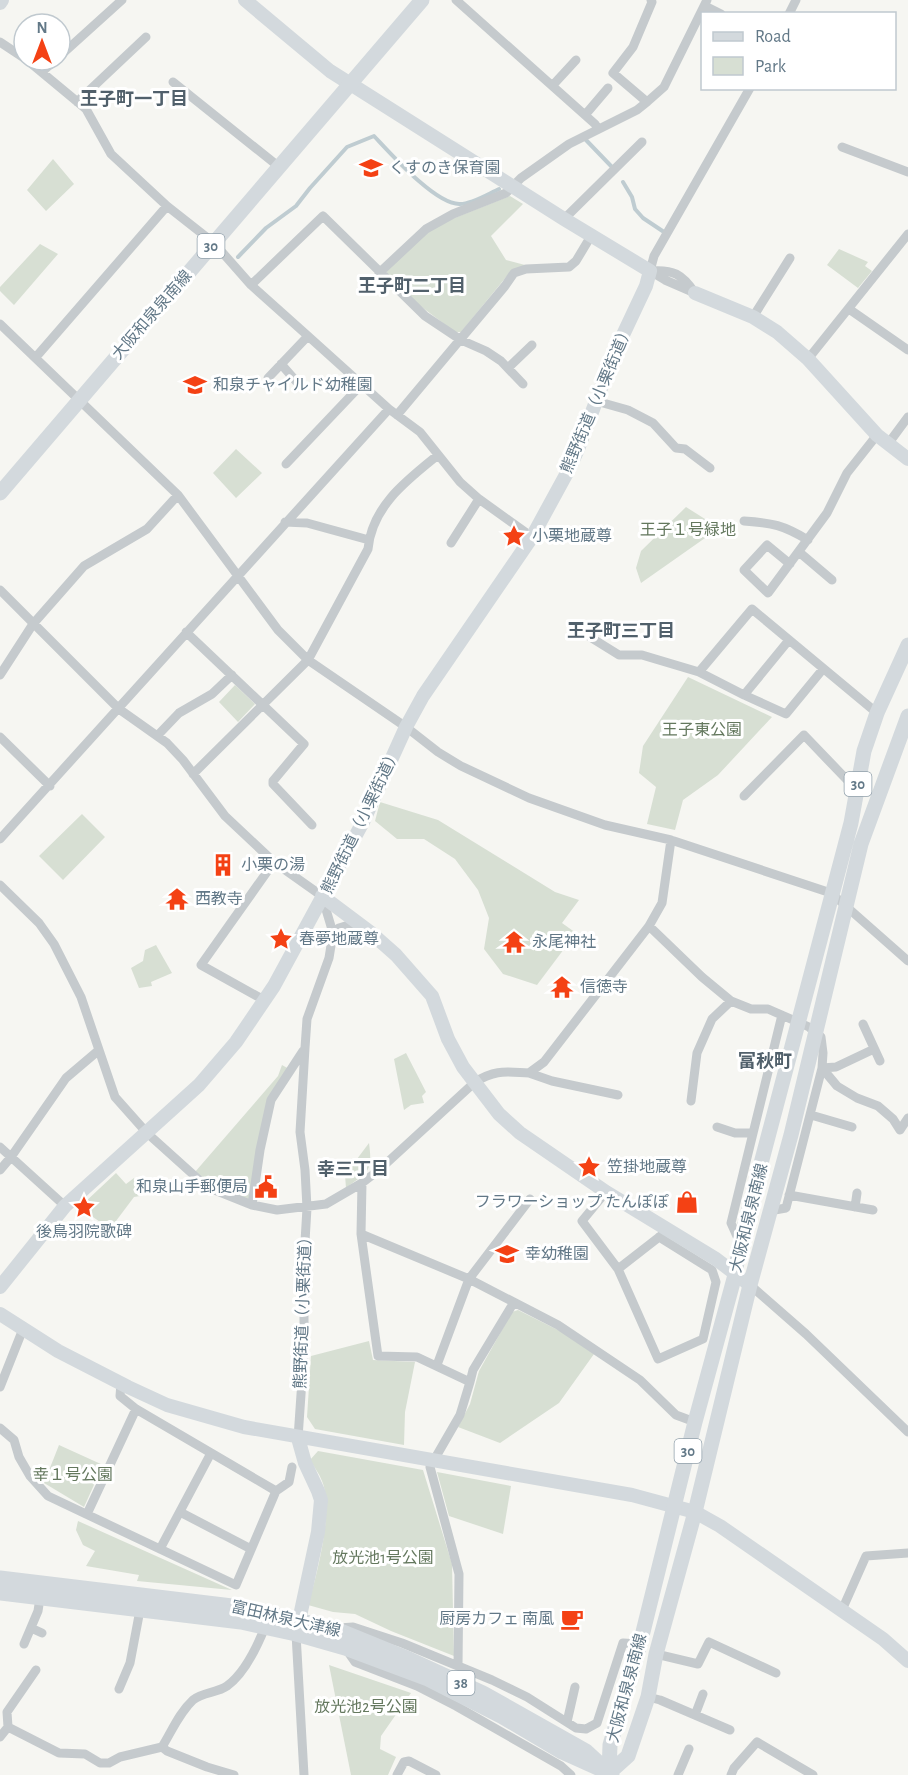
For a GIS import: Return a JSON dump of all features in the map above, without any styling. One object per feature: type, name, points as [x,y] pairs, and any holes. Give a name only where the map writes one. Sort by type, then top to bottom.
[{"type":"main road","name":"大阪和泉泉南線","points":[[0,493],[422,0]]},
{"type":"main road","name":"大阪和泉泉南線","points":[[610,1774],[610,1745],[640,1644],[695,1422],[735,1275],[740,1243],[851,823],[864,751],[877,713],[908,645]]},
{"type":"main road","name":"大阪和泉泉南線","points":[[610,1774],[628,1756],[648,1697],[656,1654],[769,1211],[791,1135],[861,844],[908,716]]},
{"type":"main road","name":"富田林泉大津線","points":[[0,1578],[232,1606],[298,1627],[345,1648],[428,1678],[501,1716],[562,1752],[610,1774]]},
{"type":"main road","name":"富田林泉大津線","points":[[0,1593],[241,1622],[265,1628],[333,1628],[410,1659],[483,1693],[586,1751],[610,1774]]},
{"type":"street","points":[[72,45],[122,0]]},
{"type":"street","points":[[245,0],[330,71],[591,236],[665,280],[753,317],[777,332],[808,359],[882,439],[908,459]]},
{"type":"street","points":[[456,0],[553,85],[598,129]]},
{"type":"street","points":[[648,102],[613,73],[633,47],[651,0]]},
{"type":"street","points":[[706,3],[718,12]]},
{"type":"street","points":[[380,273],[426,229],[453,214],[506,193],[521,178],[569,144],[637,110],[648,102],[664,87],[701,13]]},
{"type":"street","points":[[77,102],[146,37]]},
{"type":"street","points":[[553,85],[576,60]]},
{"type":"street","points":[[42,72],[86,110],[111,154],[167,206],[214,243],[251,285],[389,409],[420,432],[460,482],[479,499],[532,537]]},
{"type":"street","points":[[173,82],[278,166]]},
{"type":"street","points":[[585,115],[608,88]]},
{"type":"street","name":"熊野街道（小栗街道）","points":[[304,1775],[298,1627],[318,1532],[321,1500],[305,1463],[298,1438],[304,1351],[304,1258],[307,1208],[300,1132],[307,1019],[329,958],[333,933],[322,896],[363,822],[406,727],[423,696],[532,537],[573,460],[614,354],[646,286],[654,256],[749,90]]},
{"type":"street","points":[[564,219],[642,142]]},
{"type":"street","points":[[842,147],[908,172]]},
{"type":"street","points":[[36,357],[167,206]]},
{"type":"street","points":[[251,285],[323,216],[425,316],[461,340],[486,351],[508,368],[523,384]]},
{"type":"street","points":[[808,359],[908,234]]},
{"type":"street","points":[[398,415],[514,273],[526,269],[569,267],[576,261],[591,236]]},
{"type":"street","points":[[753,317],[790,258]]},
{"type":"street","points":[[849,309],[908,350]]},
{"type":"street","points":[[0,324],[178,495],[278,630],[308,660],[406,727],[438,752],[461,766],[529,798],[605,825],[671,840],[831,893],[908,961]]},
{"type":"street","points":[[268,378],[308,336]]},
{"type":"street","points":[[508,368],[532,345]]},
{"type":"street","points":[[281,364],[302,388]]},
{"type":"street","points":[[286,464],[362,384]]},
{"type":"street","points":[[596,401],[628,410],[653,423],[676,447],[685,449],[710,468]]},
{"type":"street","points":[[0,839],[389,409]]},
{"type":"street","points":[[790,564],[766,545],[744,570],[768,593],[790,564],[808,540],[827,513],[847,473],[908,417]]},
{"type":"street","points":[[193,774],[308,660],[368,549],[369,540],[380,512],[400,485],[438,455]]},
{"type":"street","points":[[0,675],[33,624],[84,566],[147,529],[178,495]]},
{"type":"street","points":[[451,543],[479,499]]},
{"type":"street","points":[[744,521],[771,523],[786,527],[808,540]]},
{"type":"street","points":[[285,522],[307,523],[369,540]]},
{"type":"street","points":[[799,552],[832,580]]},
{"type":"street","points":[[0,591],[119,709],[157,736],[183,760],[225,816],[274,862],[370,932],[396,955],[432,996],[448,1039],[463,1067],[499,1114],[520,1133],[606,1192],[664,1233],[712,1270],[716,1282],[703,1339],[658,1359],[618,1269],[582,1221],[606,1192]]},
{"type":"street","points":[[699,672],[752,609],[877,713]]},
{"type":"street","points":[[186,632],[304,744],[273,781],[273,784],[312,825]]},
{"type":"street","points":[[590,637],[619,655],[642,655],[699,672],[786,714],[823,669]]},
{"type":"street","points":[[744,695],[789,640]]},
{"type":"street","points":[[157,736],[179,713],[212,694],[232,675]]},
{"type":"street","points":[[744,796],[804,735],[850,783],[858,785]]},
{"type":"street","points":[[0,737],[50,786]]},
{"type":"street","points":[[529,1073],[544,1062],[649,926],[662,903],[671,840]]},
{"type":"street","points":[[264,1000],[201,965],[274,862]]},
{"type":"street","points":[[0,885],[39,923],[54,944],[81,997],[115,1096],[147,1133],[207,1187],[252,1205],[277,1210],[327,1204],[362,1183],[489,1073],[500,1071],[529,1073],[552,1081],[618,1095]]},
{"type":"street","points":[[0,1287],[65,1206],[199,1085],[236,1042],[274,986],[322,896]]},
{"type":"street","points":[[333,933],[339,928],[355,923]]},
{"type":"street","points":[[649,926],[702,977],[731,1001],[750,1009],[768,1009],[809,1027],[821,1037],[822,1068],[786,1208],[769,1211]]},
{"type":"street","points":[[691,1101],[697,1053],[712,1018],[731,1001]]},
{"type":"street","points":[[740,1243],[731,1223],[782,1015]]},
{"type":"street","points":[[863,1024],[880,1061]]},
{"type":"street","points":[[252,1205],[260,1150],[271,1100],[305,1048]]},
{"type":"street","points":[[822,1068],[836,1067],[874,1049]]},
{"type":"street","points":[[0,1170],[66,1078],[99,1050]]},
{"type":"street","points":[[822,1068],[837,1086],[857,1098],[878,1106],[893,1119],[900,1130],[908,1118]]},
{"type":"street","points":[[810,1115],[852,1127]]},
{"type":"street","points":[[717,1128],[735,1133],[753,1133]]},
{"type":"street","points":[[0,1147],[65,1206]]},
{"type":"street","points":[[362,1183],[361,1234],[378,1356],[411,1355],[470,1382]]},
{"type":"street","points":[[855,1207],[857,1193]]},
{"type":"street","points":[[789,1195],[873,1210]]},
{"type":"street","points":[[437,1365],[469,1279],[530,1199]]},
{"type":"street","points":[[618,1269],[664,1233]]},
{"type":"street","points":[[664,1233],[716,1259],[750,1285],[806,1334],[908,1432]]},
{"type":"street","points":[[361,1234],[469,1279],[558,1325],[640,1380],[676,1415],[695,1422]]},
{"type":"street","points":[[458,1665],[459,1575],[430,1467],[460,1415],[473,1370],[514,1302]]},
{"type":"street","points":[[0,1314],[58,1352],[167,1405],[244,1427],[632,1496],[694,1512],[720,1526],[842,1610],[883,1639],[908,1661]]},
{"type":"street","points":[[0,1387],[23,1329]]},
{"type":"street","points":[[121,1383],[120,1396],[136,1409],[276,1491]]},
{"type":"street","points":[[87,1514],[136,1409]]},
{"type":"street","points":[[0,1428],[14,1440],[30,1476],[48,1496],[236,1585],[276,1491],[289,1482],[292,1467]]},
{"type":"street","points":[[160,1549],[211,1453]]},
{"type":"street","points":[[180,1512],[251,1550]]},
{"type":"street","points":[[842,1610],[866,1556],[908,1553]]},
{"type":"street","points":[[24,1644],[38,1611],[40,1598]]},
{"type":"street","points":[[119,1689],[130,1664],[140,1610]]},
{"type":"street","points":[[333,1628],[353,1627],[458,1665],[492,1680],[576,1728],[586,1729],[597,1723],[623,1643],[640,1644]]},
{"type":"street","points":[[31,1628],[42,1633]]},
{"type":"street","points":[[162,1747],[184,1709],[196,1698],[227,1686],[241,1671],[254,1652],[265,1628]]},
{"type":"street","points":[[724,1649],[729,1638]]},
{"type":"street","points":[[656,1654],[698,1664],[709,1642],[776,1673]]},
{"type":"street","points":[[345,1648],[355,1662],[417,1686],[456,1706],[570,1773]]},
{"type":"street","points":[[759,1665],[763,1654]]},
{"type":"street","points":[[0,1737],[8,1727],[7,1712],[36,1670]]},
{"type":"street","points":[[567,1722],[575,1687]]},
{"type":"street","points":[[694,1715],[703,1694]]},
{"type":"street","points":[[648,1697],[730,1730]]},
{"type":"street","points":[[8,1727],[59,1753],[85,1754],[100,1763],[109,1763],[120,1756],[162,1747],[207,1767],[234,1775]]},
{"type":"street","points":[[731,1775],[734,1768],[757,1743],[813,1775]]},
{"type":"street","points":[[678,1775],[689,1749]]},
{"type":"street","points":[[397,1775],[404,1762],[409,1761],[436,1775]]},
{"type":"green space","points":[[53,159],[74,184],[46,211],[27,190]]},
{"type":"green space","points":[[510,196],[523,204],[491,236],[506,260],[525,265],[511,271],[461,332],[455,332],[415,302],[387,274],[387,268],[428,232],[452,219]]},
{"type":"green space","points":[[40,244],[58,254],[14,305],[0,291],[0,287]]},
{"type":"green space","points":[[839,249],[868,262],[865,266],[872,271],[858,288],[827,265]]},
{"type":"green space","points":[[236,449],[262,473],[236,498],[213,473]]},
{"type":"green space","name":"王子１号緑地","points":[[686,507],[705,519],[725,524],[641,583],[636,568],[641,551]]},
{"type":"green space","name":"王子東公園","points":[[688,677],[772,717],[718,775],[683,800],[675,830],[647,824],[656,787],[639,773],[643,746]]},
{"type":"green space","points":[[235,685],[255,704],[238,722],[219,702]]},
{"type":"green space","points":[[380,802],[438,820],[555,892],[579,900],[562,923],[576,933],[537,985],[503,974],[484,949],[489,918],[478,890],[455,859],[424,839],[397,839],[375,821]]},
{"type":"green space","points":[[82,814],[105,837],[63,880],[39,856]]},
{"type":"green space","points":[[156,945],[172,973],[151,982],[152,986],[139,988],[131,968],[143,961],[145,950]]},
{"type":"green space","points":[[406,1053],[426,1092],[422,1096],[424,1103],[411,1105],[404,1110],[394,1059]]},
{"type":"green space","points":[[282,1065],[289,1069],[269,1099],[249,1204],[207,1183],[195,1172],[278,1076]]},
{"type":"green space","points":[[369,1143],[370,1160],[367,1170],[346,1188],[345,1175]]},
{"type":"green space","points":[[116,1173],[126,1184],[134,1178],[146,1189],[140,1196],[134,1197],[110,1229],[83,1210],[83,1204]]},
{"type":"green space","points":[[518,1310],[562,1332],[594,1354],[559,1403],[500,1443],[458,1427],[470,1404],[479,1371],[512,1312]]},
{"type":"green space","points":[[369,1341],[373,1360],[415,1362],[405,1412],[404,1445],[315,1429],[307,1417],[311,1356]]},
{"type":"green space","name":"幸１号公園","points":[[59,1445],[103,1465],[84,1507],[44,1483]]},
{"type":"green space","name":"放光池1号公園","points":[[318,1451],[423,1470],[452,1564],[454,1656],[355,1614],[333,1612],[308,1605],[320,1560],[325,1525],[325,1493],[321,1478],[310,1460]]},
{"type":"green space","points":[[437,1472],[511,1486],[503,1534],[449,1516]]},
{"type":"green space","points":[[78,1521],[232,1590],[137,1581],[139,1575],[86,1566],[95,1551],[83,1545],[76,1530]]},
{"type":"green space","name":"放光池2号公園","points":[[329,1665],[411,1693],[381,1736],[380,1749],[396,1757],[388,1775],[351,1775]]},
{"type":"waterway","points":[[238,257],[266,228],[296,206],[347,147],[374,136],[414,177],[450,202],[460,204],[470,202],[499,189]]},
{"type":"waterway","points":[[586,140],[611,166]]},
{"type":"waterway","points":[[623,182],[632,197],[635,209],[643,218],[664,232]]},
{"type":"place","name":"くすのき保育園","points":[[371,168]]},
{"type":"place","name":"和泉チャイルド幼稚園","points":[[195,385]]},
{"type":"place","name":"小栗地蔵尊","points":[[514,536]]},
{"type":"place","name":"小栗の湯","points":[[223,865]]},
{"type":"place","name":"西教寺","points":[[177,899]]},
{"type":"place","name":"春夢地蔵尊","points":[[281,939]]},
{"type":"place","name":"永尾神社","points":[[514,942]]},
{"type":"place","name":"信徳寺","points":[[562,987]]},
{"type":"place","name":"笠掛地蔵尊","points":[[589,1167]]},
{"type":"place","name":"和泉山手郵便局","points":[[266,1187]]},
{"type":"place","name":"フラワーショップ たんぽぽ","points":[[687,1202]]},
{"type":"place","name":"後鳥羽院歌碑","points":[[84,1207]]},
{"type":"place","name":"幸幼稚園","points":[[507,1254]]},
{"type":"place","name":"厨房カフェ 南風","points":[[572,1619]]},
{"type":"district","name":"王子町一丁目","points":[[134,100]]},
{"type":"district","name":"王子町二丁目","points":[[412,287]]},
{"type":"district","name":"王子町三丁目","points":[[621,632]]},
{"type":"district","name":"富秋町","points":[[765,1062]]},
{"type":"district","name":"幸三丁目","points":[[353,1170]]}]
